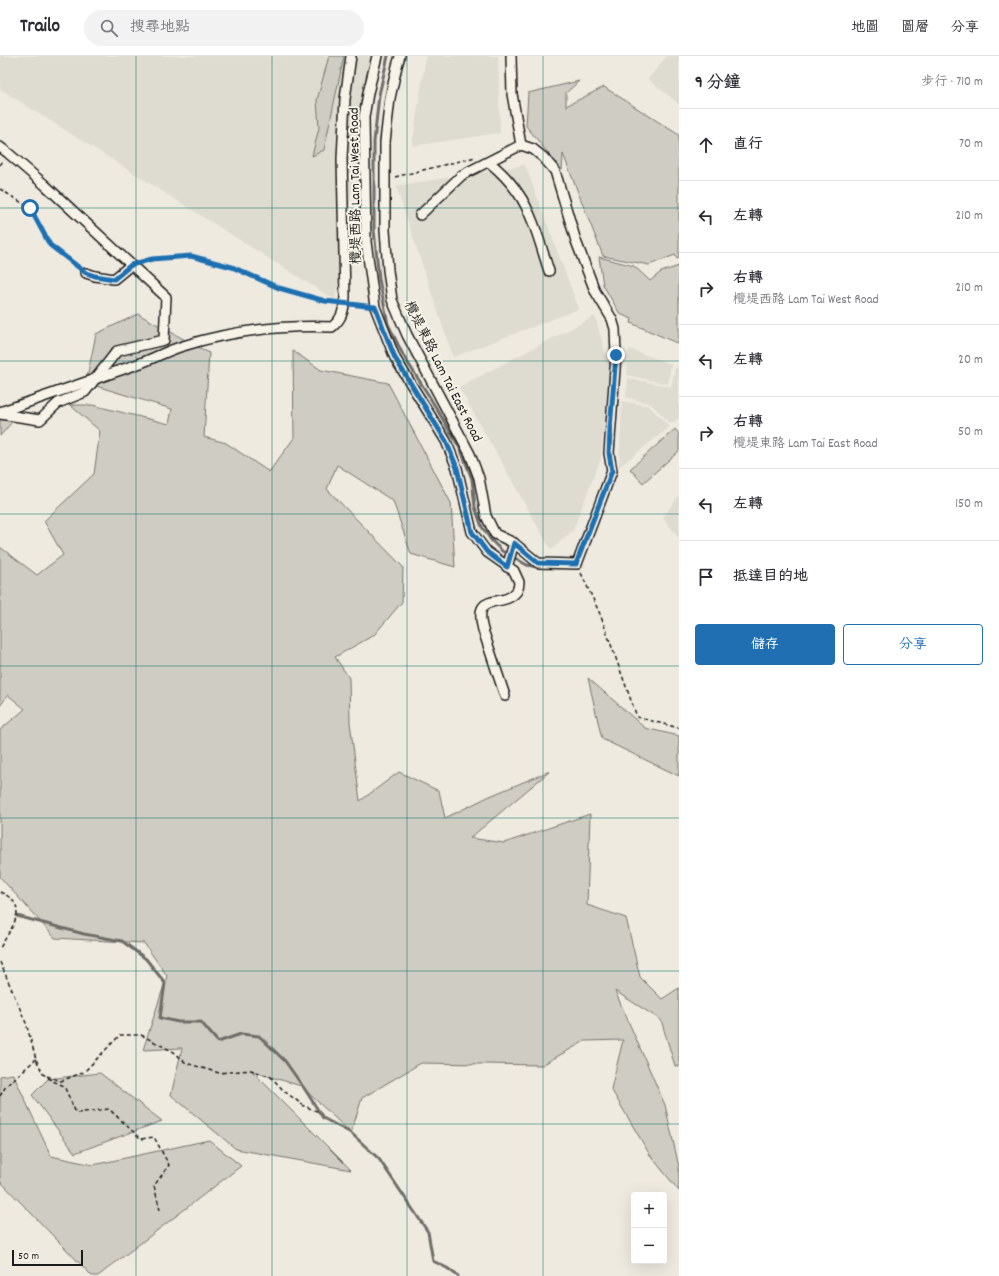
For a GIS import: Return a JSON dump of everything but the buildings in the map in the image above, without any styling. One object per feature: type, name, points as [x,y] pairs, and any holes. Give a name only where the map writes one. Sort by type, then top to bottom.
[{"type":"street","points":[[0,413],[203,340],[248,330],[295,326],[332,328],[339,322],[344,311],[345,297],[342,159],[345,100],[351,56]]},
{"type":"street","name":"欖堤西路 Lam Tai West Road","points":[[377,56],[364,117],[366,242],[375,307],[395,358],[446,441],[457,468],[472,532],[487,552],[508,565],[514,571],[519,582],[517,590],[509,598],[487,604],[481,610],[480,620],[505,696]]},
{"type":"street","name":"欖堤東路 Lam Tai East Road","points":[[400,56],[390,98],[386,134],[385,230],[392,300],[407,335],[470,454],[479,478],[486,516],[495,534],[513,548],[538,563],[576,564]]},
{"type":"street","points":[[511,56],[512,94],[521,145]]},
{"type":"street","points":[[420,215],[462,176],[521,145],[533,149],[555,171],[576,241],[595,291],[612,320],[615,329],[616,355],[609,453],[612,471],[576,564]]},
{"type":"street","points":[[0,147],[40,180],[166,297],[164,340],[117,351],[85,392],[58,403],[40,420],[0,413]]},
{"type":"street","points":[[489,162],[503,174],[519,194],[528,212],[549,271]]},
{"type":"street","points":[[86,273],[114,279],[131,265]]},
{"type":"street","points":[[508,565],[513,548]]},
{"type":"path","points":[[385,180],[475,157]]},
{"type":"path","points":[[0,189],[30,208],[50,245],[86,273]]},
{"type":"path","points":[[131,265],[152,259],[191,256],[232,267],[279,288],[325,301],[339,303]]},
{"type":"path","points":[[353,304],[375,307]]},
{"type":"path","points":[[576,564],[600,614],[637,717],[679,728]]},
{"type":"path","points":[[0,892],[9,896],[16,903],[17,916],[0,948]]},
{"type":"path","points":[[0,962],[26,1023],[36,1058],[43,1074],[64,1086],[76,1113],[109,1109],[140,1139],[154,1137],[168,1165],[154,1186],[160,1210]]},
{"type":"path","points":[[43,1074],[61,1081],[84,1072],[120,1035],[141,1036],[174,1052],[186,1063],[219,1073],[251,1070],[271,1077],[284,1091],[304,1106],[319,1112]]},
{"type":"path","points":[[0,1096],[6,1086],[36,1058]]},
{"type":"shaded area","points":[[0,56],[372,56],[335,300],[0,89]]},
{"type":"shaded area","points":[[329,56],[344,56],[324,150],[312,156],[319,128],[317,100]]},
{"type":"shaded area","points":[[426,56],[498,56],[500,133],[412,146]]},
{"type":"shaded area","points":[[667,56],[679,56],[679,104],[648,79]]},
{"type":"shaded area","points":[[579,81],[566,93],[566,106],[604,87],[679,135],[679,258],[677,259],[675,255],[649,265],[603,256],[563,154],[562,170],[526,126],[528,93]]},
{"type":"shaded area","points":[[525,165],[579,309],[453,357],[396,186]]},
{"type":"shaded area","points":[[599,257],[634,266],[650,281],[661,272],[679,266],[679,344],[631,323],[632,319],[620,314],[603,285]]},
{"type":"shaded area","points":[[138,314],[209,353],[204,437],[226,443],[269,472],[294,438],[293,351],[321,370],[388,383],[451,503],[455,567],[411,554],[393,501],[337,465],[327,489],[403,567],[402,602],[374,635],[335,657],[349,678],[350,722],[360,801],[399,772],[439,791],[445,818],[490,796],[550,771],[470,838],[504,843],[590,814],[587,905],[626,918],[640,977],[662,999],[679,988],[679,1067],[675,1066],[661,1020],[615,991],[665,1105],[679,1167],[679,1191],[650,1155],[611,1089],[623,1040],[585,1041],[542,1065],[421,1063],[362,1098],[351,1133],[301,1086],[252,1071],[351,1170],[236,1149],[171,1095],[182,1048],[143,1050],[167,976],[144,943],[55,938],[0,877],[0,730],[25,709],[8,695],[0,706],[0,547],[37,575],[63,555],[44,521],[94,474],[100,431],[70,405],[92,405],[169,424],[172,409],[86,383],[96,334]]},
{"type":"shaded area","points":[[595,316],[609,367],[601,458],[573,530],[551,550],[459,387]]},
{"type":"shaded area","points":[[629,349],[671,364],[668,384],[627,375]]},
{"type":"shaded area","points":[[675,368],[679,369],[679,418],[671,424],[651,404],[626,397],[628,378],[671,387]]},
{"type":"shaded area","points":[[622,401],[649,406],[670,427],[619,467]]},
{"type":"shaded area","points":[[0,418],[13,421],[0,436]]},
{"type":"shaded area","points":[[675,429],[679,434],[679,451],[643,483],[630,469]]},
{"type":"shaded area","points":[[679,495],[679,538],[663,518]]},
{"type":"shaded area","points":[[588,678],[645,728],[679,736],[679,776],[602,739]]},
{"type":"shaded area","points":[[100,1073],[162,1121],[75,1153],[32,1095],[48,1079]]},
{"type":"shaded area","points":[[13,1074],[51,1156],[93,1165],[209,1140],[241,1166],[98,1276],[92,1276],[0,1181],[0,1076]]},
{"type":"waterway","points":[[388,56],[379,95],[374,142],[374,230],[379,279],[388,324],[403,355],[461,450],[472,479],[475,507],[482,527],[491,540],[502,551],[527,565],[537,567]]},
{"type":"waterway","points":[[17,916],[84,934],[122,941],[146,959],[165,983],[160,1018],[178,1022],[201,1022],[218,1042],[241,1034],[259,1036],[285,1061],[323,1118],[351,1133],[379,1159],[428,1232],[433,1261],[447,1268],[458,1276]]},
{"type":"route","points":[[30,208],[50,245],[86,273],[95,276],[114,279],[131,265],[152,259],[191,256],[232,267],[279,288],[325,301],[375,307],[395,358],[446,441],[457,468],[472,532],[487,552],[507,567],[514,543],[538,563],[576,564],[612,471],[609,453],[616,355]]}]
